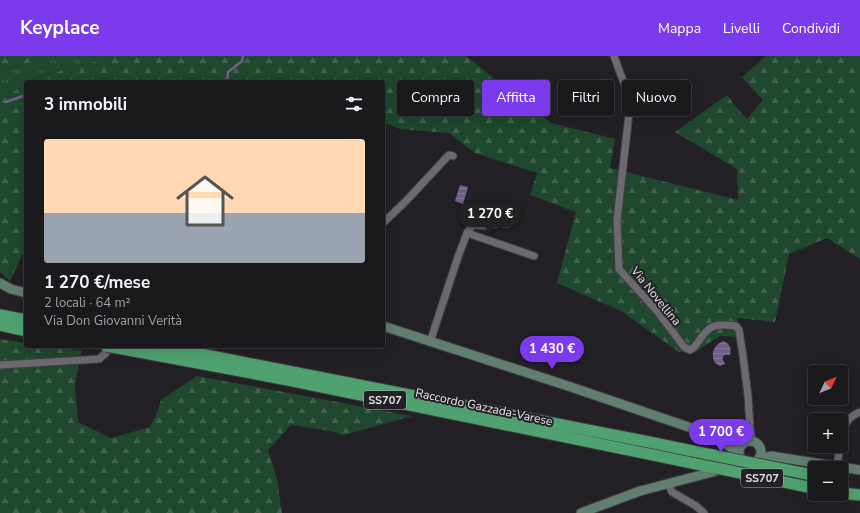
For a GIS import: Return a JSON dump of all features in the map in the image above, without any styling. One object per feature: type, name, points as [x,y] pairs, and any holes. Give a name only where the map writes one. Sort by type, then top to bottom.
[{"type":"highway","points":[[0,315],[24,320]]},
{"type":"highway","points":[[0,325],[24,330]]},
{"type":"highway","name":"Raccordo Gazzada-Varese","points":[[117,348],[288,380],[646,454],[716,470],[808,487]]},
{"type":"highway","name":"Raccordo Gazzada-Varese","points":[[170,348],[808,474]]},
{"type":"highway","name":"Raccordo Gazzada-Varese","points":[[678,448],[716,470]]},
{"type":"highway","points":[[848,494],[860,495]]},
{"type":"main road","points":[[0,283],[11,289],[24,292]]},
{"type":"main road","points":[[385,327],[568,386],[714,436],[758,444],[761,449],[771,456]]},
{"type":"main road","points":[[714,436],[742,458],[754,463],[762,454],[761,449]]},
{"type":"main road","points":[[742,458],[740,447],[748,441]]},
{"type":"main road","points":[[759,459],[771,456],[808,462]]},
{"type":"main road","points":[[581,513],[640,491],[716,470],[742,458]]},
{"type":"main road","points":[[848,468],[860,470]]},
{"type":"street","name":"Via Novellina","points":[[614,56],[631,101],[617,220],[619,268],[657,312],[684,347],[690,350],[694,348],[712,327],[720,324],[736,326],[739,330],[748,396],[750,427],[748,441]]},
{"type":"street","points":[[385,221],[406,201],[446,157],[449,155],[453,156]]},
{"type":"street","points":[[430,342],[458,257],[470,227],[474,224],[486,226],[500,223],[507,224]]},
{"type":"street","points":[[467,233],[534,256]]},
{"type":"street","points":[[0,365],[99,359],[106,353],[106,348]]},
{"type":"street","points":[[848,420],[860,412]]},
{"type":"street","points":[[668,484],[672,492],[696,506],[704,513]]},
{"type":"green space","points":[[0,56],[53,56],[0,70]]},
{"type":"green space","points":[[53,56],[116,56],[32,80],[24,80],[24,85],[0,101],[0,70]]},
{"type":"green space","points":[[116,56],[466,56],[496,80],[482,80],[482,116],[542,116],[551,123],[615,139],[610,168],[738,200],[737,169],[675,132],[727,95],[747,119],[763,100],[742,77],[766,56],[860,56],[860,259],[827,238],[789,254],[775,322],[737,318],[739,337],[720,336],[695,352],[679,352],[621,311],[557,283],[576,212],[530,195],[537,173],[475,153],[449,133],[400,129],[385,123],[385,80],[32,80]]},
{"type":"green space","points":[[24,85],[24,251],[10,281],[0,272],[0,101]]},
{"type":"green space","points":[[0,339],[24,343],[24,348],[62,348],[81,351],[75,386],[78,422],[111,438],[150,427],[157,413],[161,400],[197,376],[412,416],[344,435],[330,431],[291,425],[268,450],[277,479],[282,513],[0,513]]},
{"type":"shaded area","points":[[460,185],[468,187],[463,204],[455,201]]},
{"type":"shaded area","points":[[724,341],[729,345],[731,353],[730,355],[725,355],[723,357],[725,364],[720,366],[715,363],[713,353],[715,347]]},
{"type":"waterway","points":[[227,80],[228,72],[242,61],[243,56]]},
{"type":"waterway","points":[[6,102],[24,96]]}]
